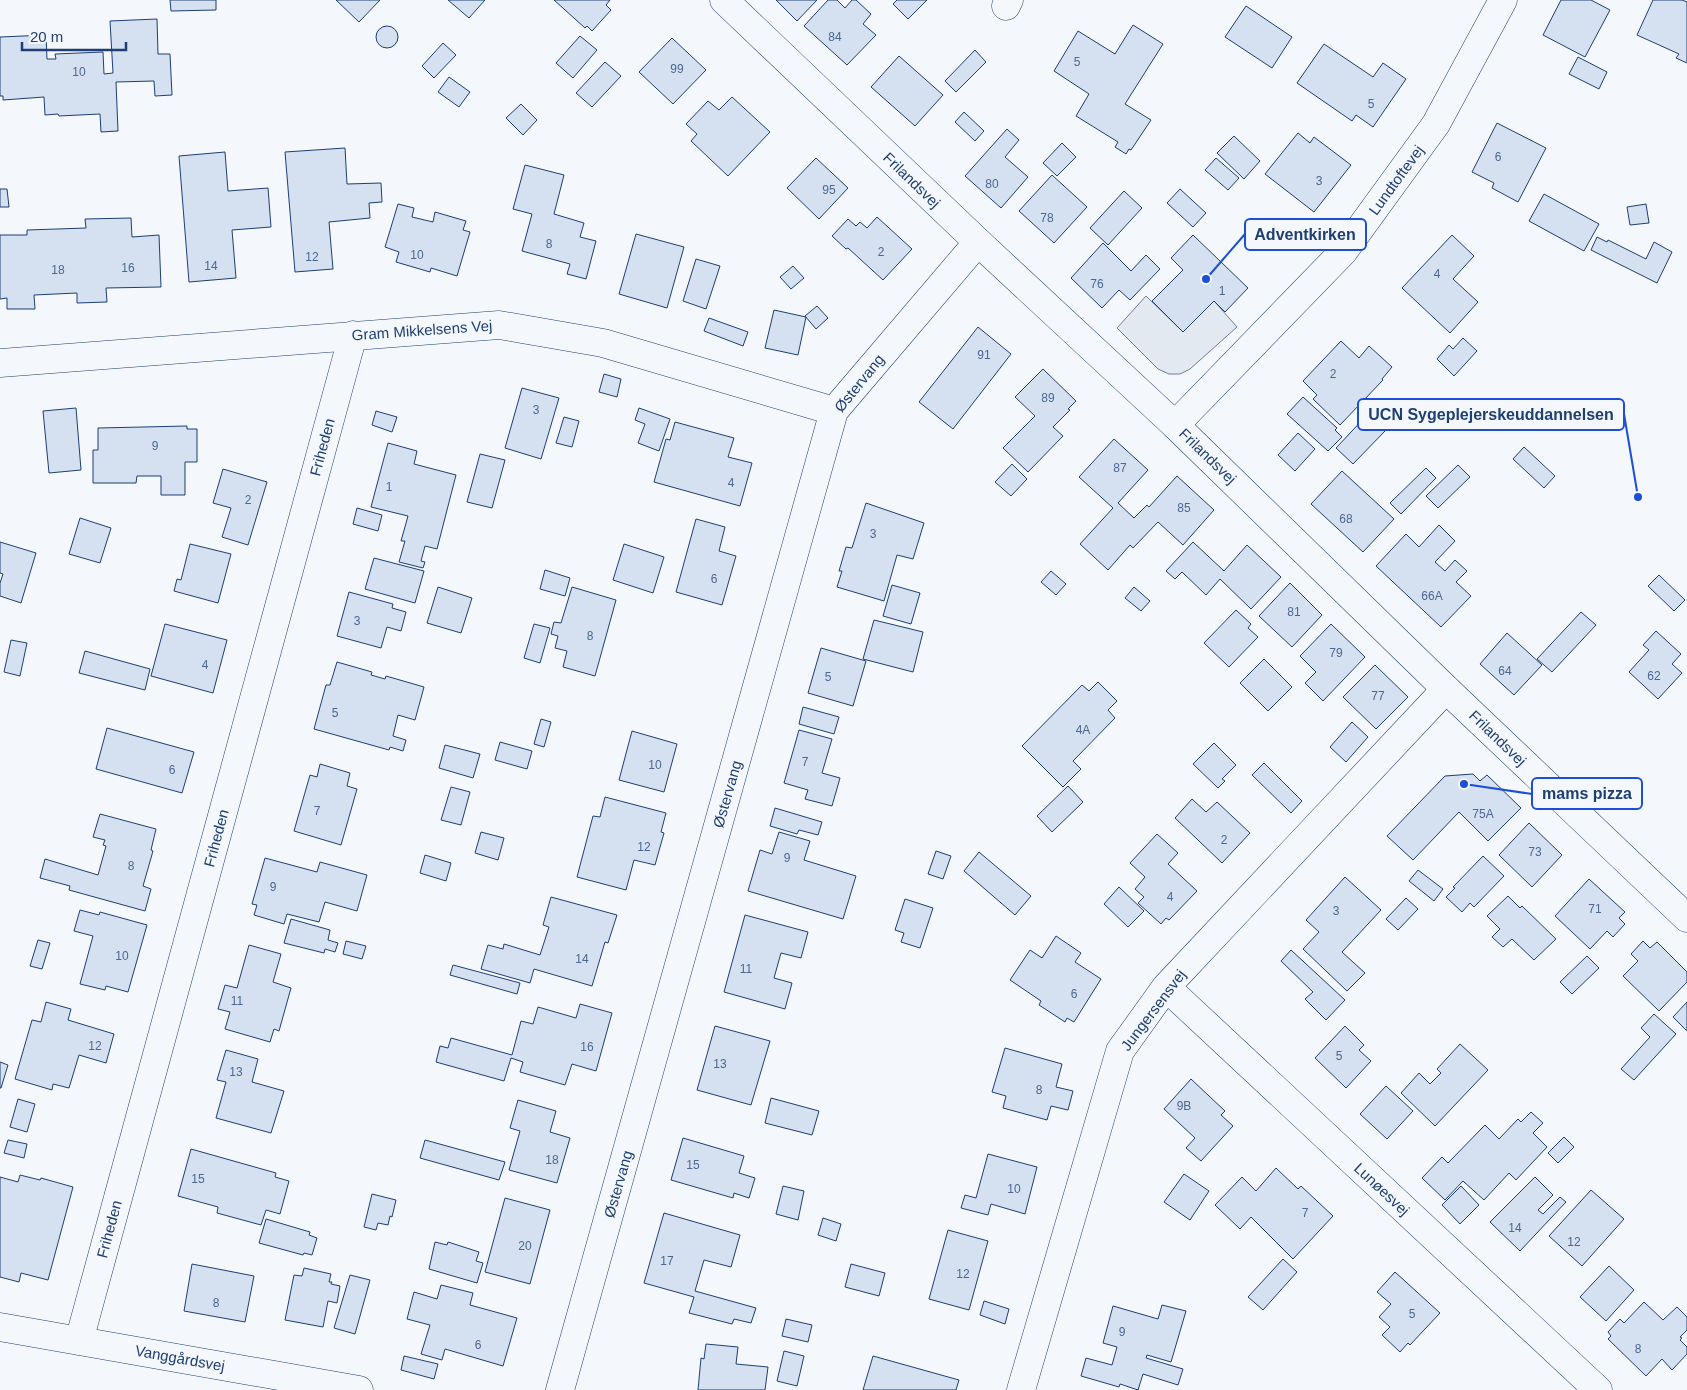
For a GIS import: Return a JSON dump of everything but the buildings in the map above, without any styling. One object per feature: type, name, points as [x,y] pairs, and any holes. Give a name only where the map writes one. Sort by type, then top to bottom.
[{"type":"street","name":"Frilandsvej","points":[[724,0],[978,242],[1175,425],[1446,689],[1687,918]]},
{"type":"street","name":"Lundtoftevej","points":[[1175,425],[1343,252],[1436,124],[1503,0]]},
{"type":"street","name":"Østervang","points":[[560,1390],[834,411],[978,242]]},
{"type":"street","name":"Gram Mikkelsens Vej","points":[[0,363],[499,325],[603,342],[834,411]]},
{"type":"street","name":"Friheden","points":[[79,1341],[353,335]]},
{"type":"street","name":"Jungersensvej","points":[[1021,1390],[1120,1052],[1166,987],[1446,689]]},
{"type":"street","name":"Lunøesvej","points":[[1166,987],[1598,1390]]},
{"type":"street","name":"Vanggårdsvej","points":[[0,1327],[359,1390]]},
{"type":"shaded area","points":[[1146,296],[1183,332],[1214,301],[1237,327],[1190,369],[1180,374],[1169,374],[1158,369],[1117,328]]},
{"type":"place","name":"Adventkirken","points":[[1206,279]]},
{"type":"place","name":"UCN Sygeplejerskeuddannelsen","points":[[1638,497]]},
{"type":"place","name":"mams pizza","points":[[1464,784]]}]
